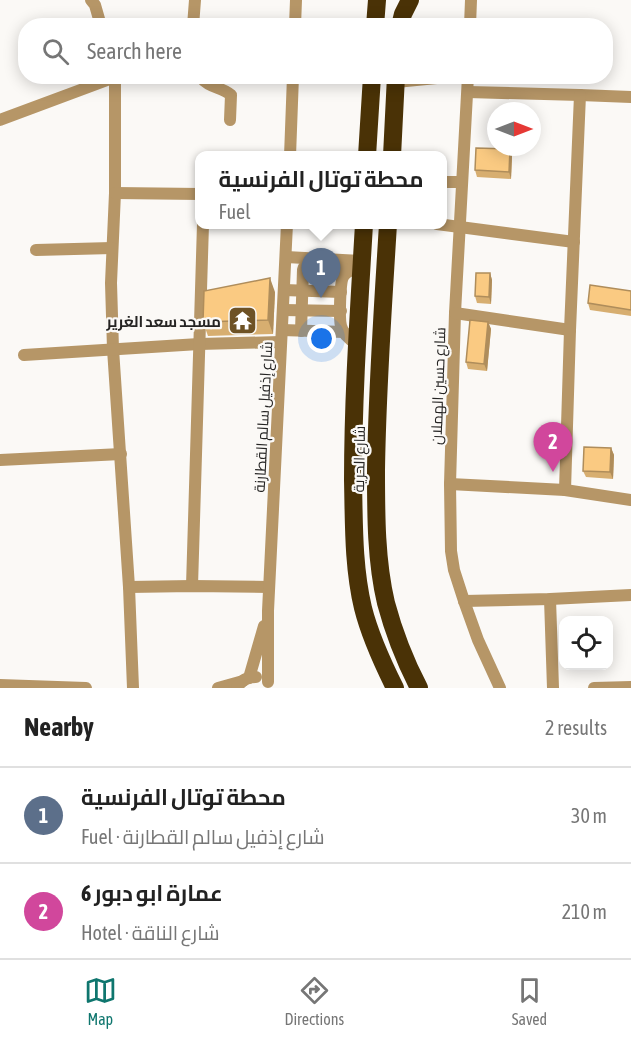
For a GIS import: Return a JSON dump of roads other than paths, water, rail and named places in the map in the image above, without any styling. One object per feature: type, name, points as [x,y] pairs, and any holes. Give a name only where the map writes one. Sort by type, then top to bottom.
[{"type":"highway","points":[[369,0],[373,18]]},
{"type":"highway","points":[[376,18],[377,0]]},
{"type":"highway","points":[[397,0],[398,18]]},
{"type":"highway","points":[[402,18],[410,0]]},
{"type":"highway","points":[[367,151],[372,84]]},
{"type":"highway","points":[[393,151],[396,84]]},
{"type":"highway","name":"شارع الحرية","points":[[363,229],[357,265],[350,338],[354,519],[363,607],[374,642],[395,688]]},
{"type":"highway","name":"شارع الحرية","points":[[388,229],[376,432],[379,557],[386,601],[395,634],[419,688]]},
{"type":"street","points":[[91,0],[99,18]]},
{"type":"street","points":[[194,18],[195,0]]},
{"type":"street","points":[[295,18],[296,0]]},
{"type":"street","points":[[470,18],[471,0]]},
{"type":"street","points":[[0,120],[98,84]]},
{"type":"street","points":[[117,84],[111,283],[133,688]]},
{"type":"street","points":[[208,84],[231,95],[231,120]]},
{"type":"street","points":[[290,151],[293,84]]},
{"type":"street","name":"شارع حسين الهملان","points":[[468,84],[455,313],[450,484],[451,551],[454,570],[464,601],[478,640],[500,688]]},
{"type":"street","points":[[468,92],[631,98]]},
{"type":"street","points":[[565,490],[580,95]]},
{"type":"street","points":[[447,182],[462,182]]},
{"type":"street","points":[[115,193],[195,194]]},
{"type":"street","points":[[447,226],[574,242]]},
{"type":"street","points":[[192,586],[203,229]]},
{"type":"street","name":"شارع إذفيل سالم القطارنة","points":[[269,685],[268,611],[287,229]]},
{"type":"street","points":[[36,250],[112,248]]},
{"type":"street","points":[[286,257],[357,265]]},
{"type":"street","points":[[301,331],[303,270],[306,266],[357,265]]},
{"type":"street","points":[[350,338],[341,324],[341,292],[343,277],[357,265]]},
{"type":"street","points":[[284,290],[341,292]]},
{"type":"street","points":[[283,310],[340,311]]},
{"type":"street","points":[[455,313],[570,330]]},
{"type":"street","points":[[24,355],[199,344],[282,336],[301,331],[350,338]]},
{"type":"street","points":[[0,460],[121,454]]},
{"type":"street","points":[[450,484],[565,490],[631,500]]},
{"type":"street","points":[[129,587],[269,586]]},
{"type":"street","points":[[464,601],[631,596]]},
{"type":"street","points":[[550,599],[553,688]]},
{"type":"street","name":"شارع إذفيل سالم القطارنة","points":[[243,682],[268,611]]},
{"type":"street","points":[[218,688],[255,677],[269,685]]},
{"type":"street","points":[[0,685],[86,688]]},
{"type":"street","points":[[594,688],[631,687]]},
{"type":"street","points":[[490,688],[500,688]]},
{"type":"place","name":"محطة توتال الفرنسية","points":[[321,298]]},
{"type":"place","name":"مسجد سعد الغرير","points":[[242,321]]},
{"type":"place","name":"عمارة ابو دبور 6","points":[[553,472]]}]
